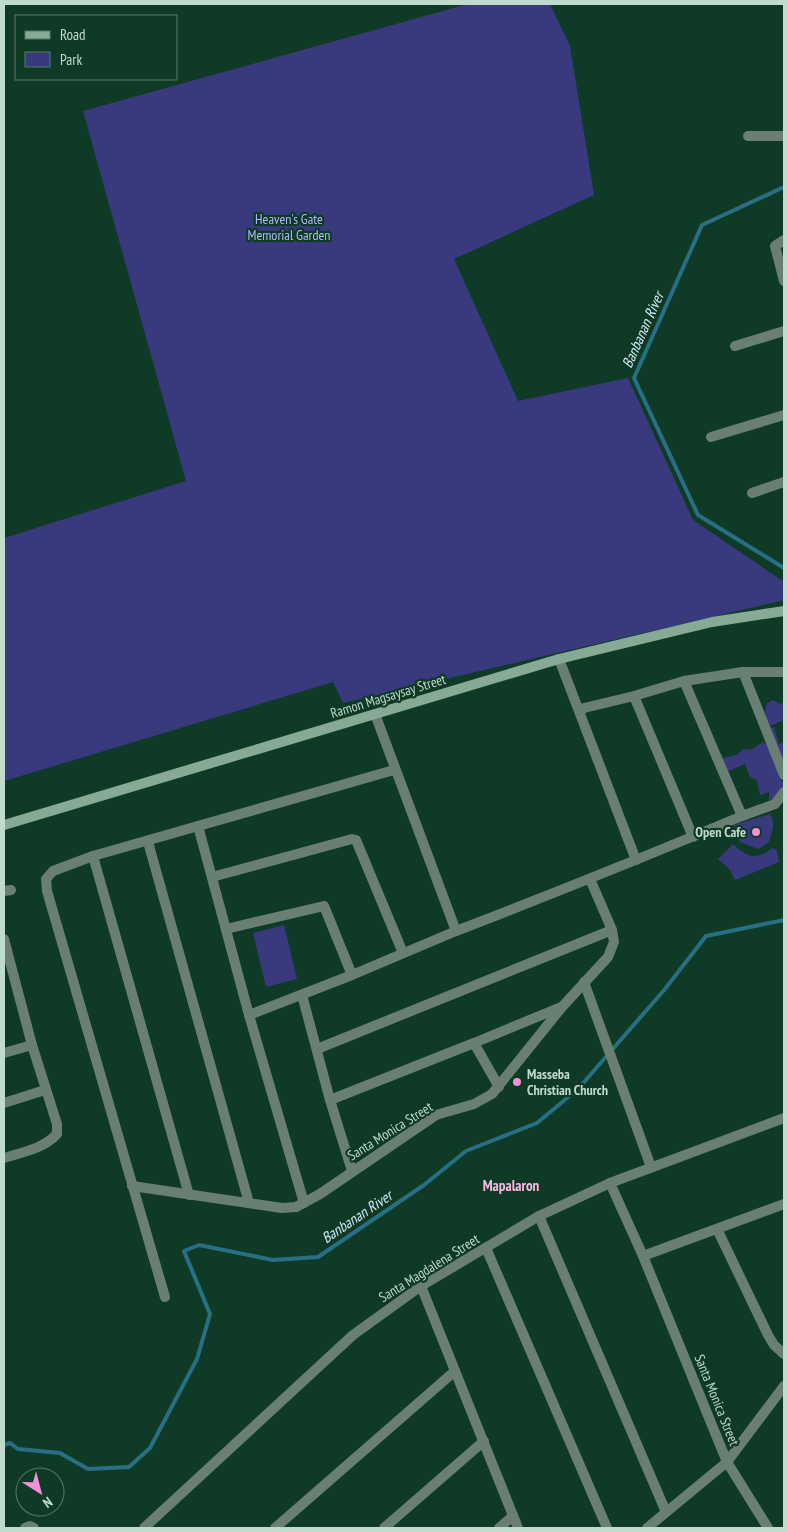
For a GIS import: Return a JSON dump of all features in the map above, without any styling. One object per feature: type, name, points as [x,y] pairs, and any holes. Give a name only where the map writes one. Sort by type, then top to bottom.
[{"type":"main road","name":"Ramon Magsaysay Street","points":[[4,825],[559,659],[712,622],[784,611]]},
{"type":"street","points":[[748,136],[784,136]]},
{"type":"street","points":[[784,240],[775,246],[784,281]]},
{"type":"street","points":[[735,346],[784,330]]},
{"type":"street","points":[[711,437],[784,415]]},
{"type":"street","points":[[752,493],[784,482]]},
{"type":"street","points":[[559,659],[580,711],[579,716],[636,860]]},
{"type":"street","points":[[580,711],[584,708],[684,681],[743,672],[784,672]]},
{"type":"street","points":[[743,672],[784,775]]},
{"type":"street","points":[[684,681],[742,816]]},
{"type":"street","points":[[634,696],[693,837]]},
{"type":"street","points":[[375,714],[388,745],[394,770],[456,932]]},
{"type":"street","points":[[165,1297],[46,880],[53,871],[93,856],[148,842],[394,770]]},
{"type":"street","points":[[249,1015],[775,804],[784,792]]},
{"type":"street","points":[[198,826],[249,1015],[304,1202]]},
{"type":"street","points":[[212,877],[352,839],[356,840],[403,953]]},
{"type":"street","points":[[148,842],[249,1203]]},
{"type":"street","points":[[93,856],[189,1194]]},
{"type":"street","points":[[317,1050],[612,930],[590,879]]},
{"type":"street","points":[[226,928],[324,906],[352,975]]},
{"type":"street","name":"Santa Monica Street","points":[[132,1186],[282,1208],[296,1207],[436,1115],[474,1104],[499,1087],[562,1007],[612,950],[614,942],[612,930]]},
{"type":"street","points":[[4,939],[45,1090],[56,1117],[57,1134],[40,1147],[4,1158]]},
{"type":"street","points":[[584,982],[651,1167]]},
{"type":"street","points":[[302,995],[330,1100],[352,1171]]},
{"type":"street","points":[[330,1100],[562,1007]]},
{"type":"street","points":[[474,1043],[499,1087]]},
{"type":"street","points":[[4,1053],[32,1045]]},
{"type":"street","points":[[4,1103],[45,1090]]},
{"type":"street","name":"Santa Magdalena Street","points":[[144,1528],[353,1335],[421,1286],[539,1216],[610,1183],[784,1118]]},
{"type":"street","name":"Santa Monica Street","points":[[610,1183],[643,1256],[727,1462],[768,1528]]},
{"type":"street","points":[[643,1256],[784,1204]]},
{"type":"street","points":[[539,1216],[666,1512]]},
{"type":"street","points":[[718,1229],[768,1335],[774,1345],[784,1354]]},
{"type":"street","points":[[486,1248],[607,1528]]},
{"type":"street","points":[[421,1286],[518,1528]]},
{"type":"street","points":[[275,1528],[456,1371]]},
{"type":"street","points":[[647,1528],[727,1462],[784,1386]]},
{"type":"street","points":[[384,1528],[484,1441]]},
{"type":"street","points":[[499,1528],[513,1516]]},
{"type":"street","points":[[26,1528],[30,1526],[34,1528]]},
{"type":"green space","name":"Heaven's Gate Memorial Garden","points":[[468,4],[550,4],[570,46],[594,195],[454,259],[518,401],[628,378],[693,520],[784,582],[784,600],[343,703],[333,682],[4,781],[4,538],[186,481],[83,111]]},
{"type":"green space","points":[[773,700],[780,704],[784,703],[784,720],[770,726],[765,712],[767,703]]},
{"type":"green space","points":[[774,727],[779,744],[784,742],[784,768],[768,728]]},
{"type":"green space","points":[[763,742],[769,746],[775,757],[779,774],[784,784],[784,788],[776,799],[769,800],[769,792],[760,795],[757,780],[750,777],[745,764],[727,772],[722,763],[723,758],[736,755],[744,749],[750,750]]},
{"type":"green space","points":[[770,814],[773,824],[769,842],[758,849],[740,842],[734,825]]},
{"type":"green space","points":[[733,844],[742,852],[752,856],[761,855],[772,848],[777,850],[779,862],[735,880],[729,869],[718,859]]},
{"type":"green space","points":[[284,925],[297,979],[266,987],[253,933]]},
{"type":"waterway","name":"Banbanan River","points":[[784,187],[702,225],[634,378],[698,515],[784,568]]},
{"type":"waterway","name":"Banbanan River","points":[[4,1445],[10,1443],[18,1449],[60,1453],[88,1469],[129,1467],[150,1448],[197,1359],[210,1314],[184,1251],[199,1245],[273,1260],[318,1257],[424,1185],[466,1151],[537,1123],[578,1089],[665,989],[706,936],[784,920]]},
{"type":"place","name":"Open Cafe","points":[[756,832]]},
{"type":"place","name":"Masseba Christian Church","points":[[517,1082]]},
{"type":"district","name":"Mapalaron","points":[[511,1186]]}]
